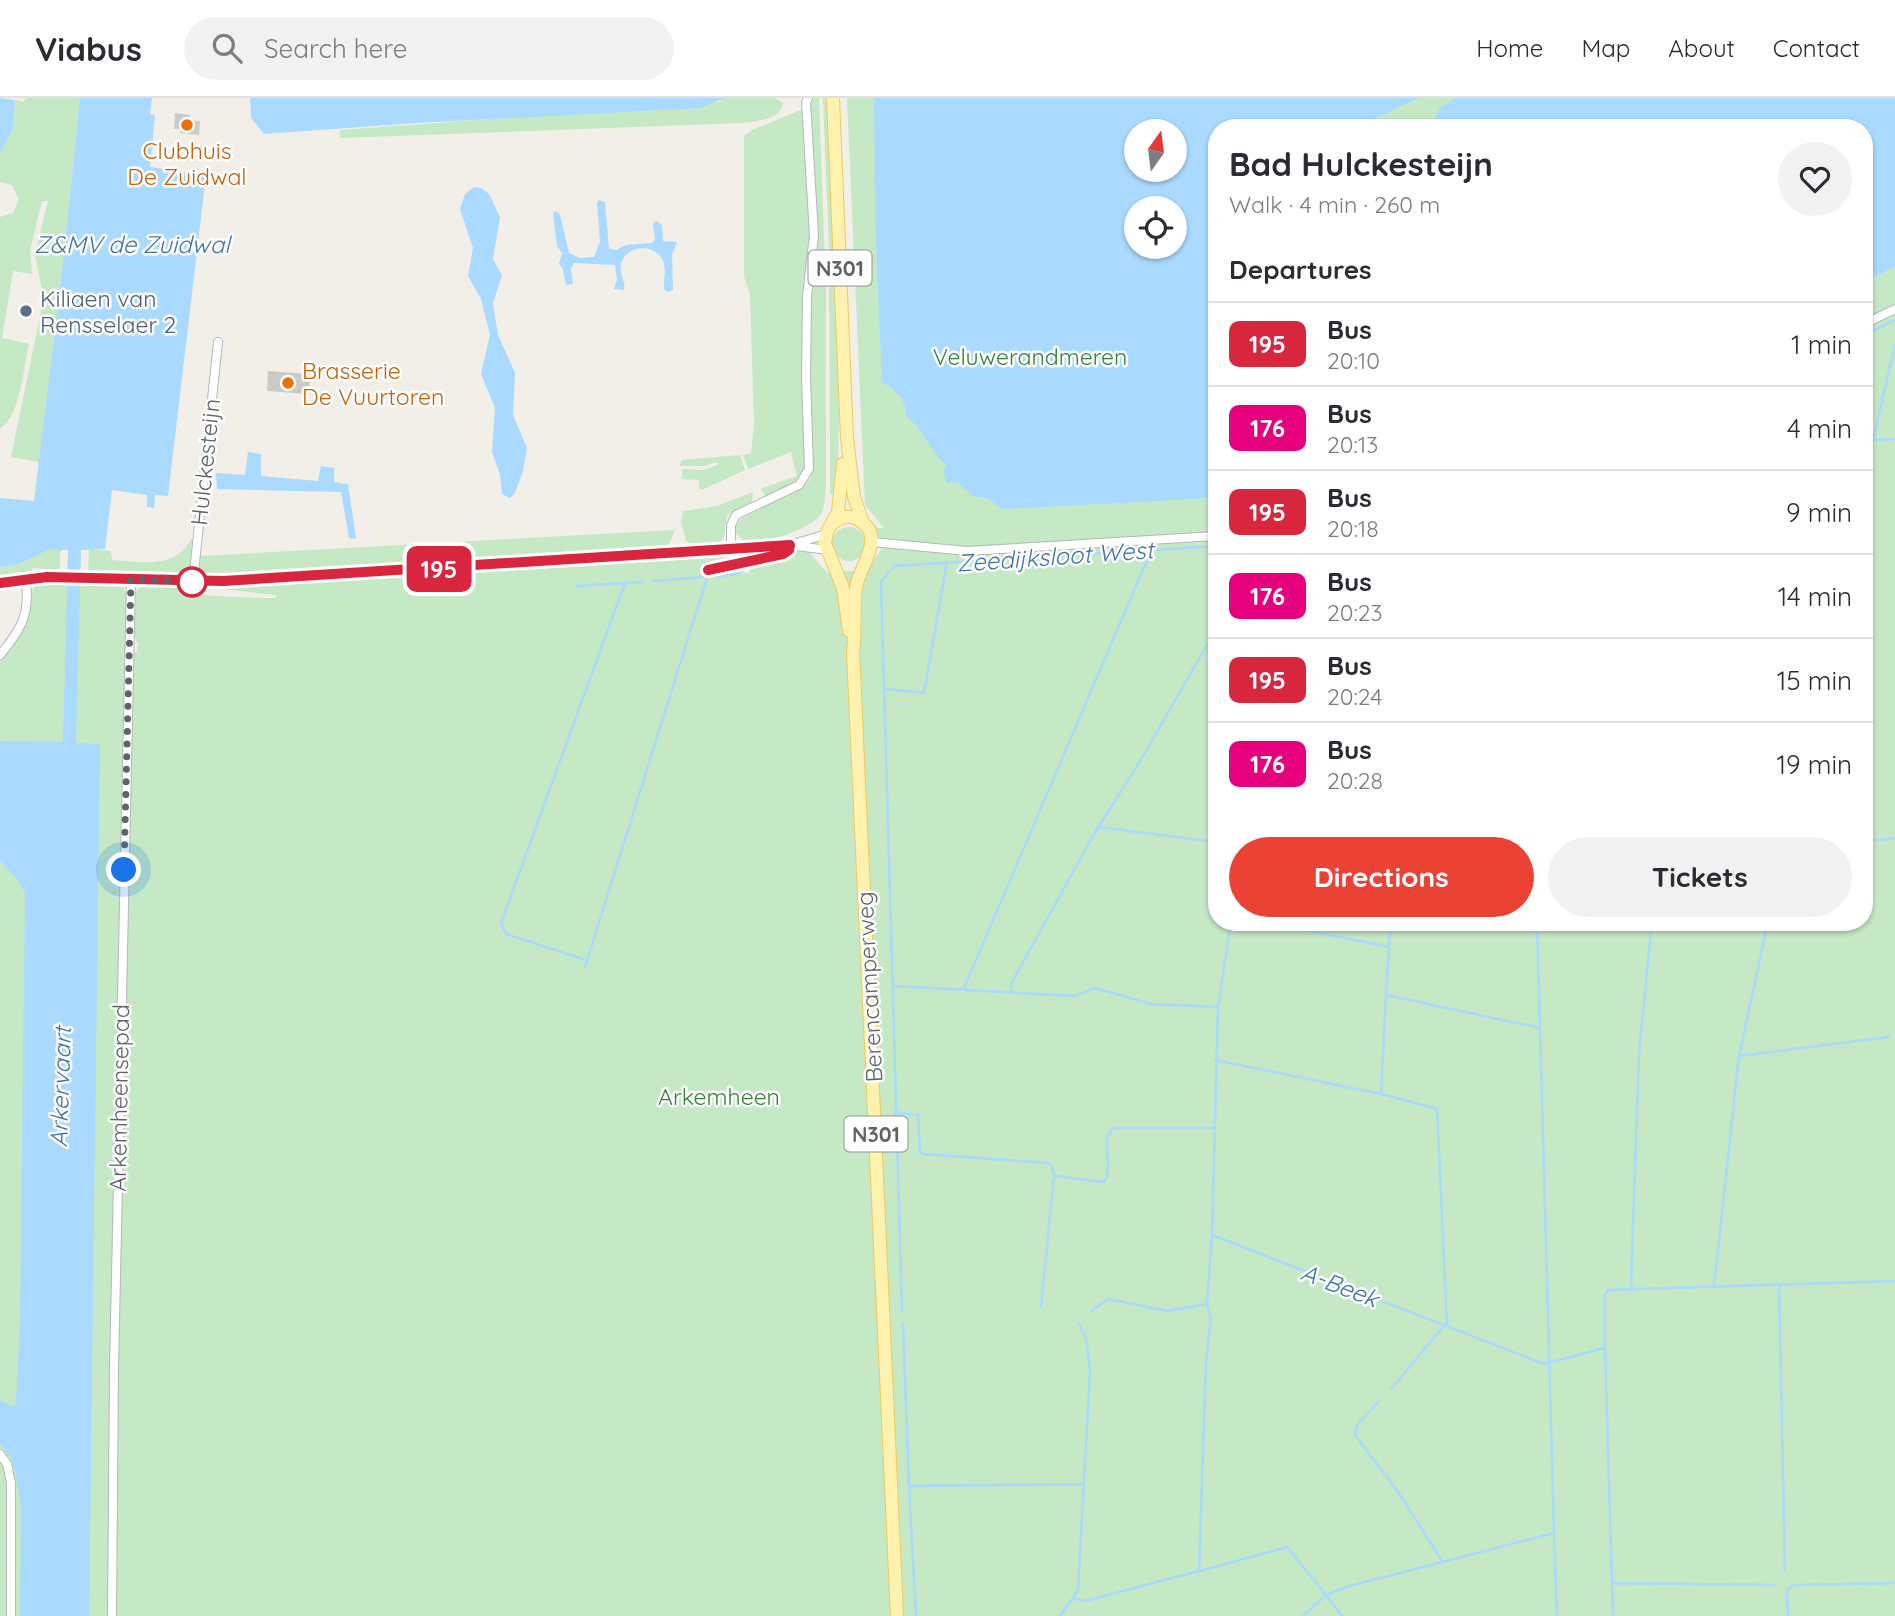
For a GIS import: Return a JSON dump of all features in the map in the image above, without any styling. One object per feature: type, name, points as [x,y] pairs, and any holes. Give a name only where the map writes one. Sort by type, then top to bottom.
[{"type":"main road","name":"N301","points":[[833,98],[847,438],[853,497],[863,524]]},
{"type":"main road","name":"N301","points":[[830,529],[841,498],[847,438]]},
{"type":"main road","points":[[847,516],[863,524],[872,542],[864,566],[850,572],[840,569],[829,556],[830,529],[847,516]]},
{"type":"main road","name":"Berencamperweg","points":[[829,556],[843,588],[853,652]]},
{"type":"main road","name":"Berencamperweg","points":[[864,566],[856,587],[853,652],[897,1616]]},
{"type":"street","points":[[731,548],[731,525],[736,515],[799,485],[809,469],[807,309],[814,235],[806,102],[808,98]]},
{"type":"street","points":[[1873,320],[1895,309]]},
{"type":"street","name":"Hulckesteijn","points":[[193,582],[218,342]]},
{"type":"street","points":[[790,545],[830,529]]},
{"type":"street","points":[[872,542],[967,551],[1208,536]]},
{"type":"street","points":[[708,570],[783,554],[789,550],[790,545]]},
{"type":"street","points":[[0,583],[67,577],[193,582],[476,567],[790,545],[829,556]]},
{"type":"street","points":[[0,656],[24,623],[27,604],[26,579]]},
{"type":"street","name":"Arkemheensepad","points":[[112,1616],[114,1369],[131,579]]},
{"type":"street","points":[[0,1454],[7,1464],[11,1483],[11,1616]]},
{"type":"green space","points":[[26,98],[80,98],[39,462],[11,457],[43,296],[35,254],[48,201],[42,201],[30,250],[32,274],[13,271],[2,338],[29,344],[17,403],[7,422],[0,428],[0,217],[13,213],[19,199],[12,185],[0,182],[0,153],[13,129],[15,100],[23,102]]},
{"type":"green space","points":[[725,98],[775,98],[783,103],[782,109],[773,116],[741,123],[340,138],[340,130],[719,102]]},
{"type":"green space","points":[[812,98],[819,98],[826,292],[824,502],[822,512],[817,518],[799,530],[776,538],[746,543],[736,533],[736,526],[741,519],[804,487],[811,478],[811,296],[817,235],[809,103]]},
{"type":"green space","points":[[823,98],[827,98],[839,411],[838,494],[830,494],[829,247]]},
{"type":"green space","name":"Arkemheen","points":[[847,98],[1895,98],[1873,119],[1208,119],[1208,221],[1184,500],[1208,498],[1208,931],[1873,931],[1873,278],[1895,267],[1895,1616],[0,1616],[0,660],[25,627],[34,585],[50,581],[77,580],[122,585],[126,593],[125,651],[137,652],[138,644],[133,634],[135,592],[151,584],[203,595],[276,598],[276,595],[201,587],[778,549],[707,567],[741,567],[744,573],[749,573],[752,566],[798,550],[808,551],[827,573],[867,570],[881,550],[878,534],[866,516],[878,528],[884,528],[865,505]]},
{"type":"green space","points":[[801,110],[804,113],[810,235],[806,465],[795,482],[766,496],[760,489],[797,476],[791,452],[748,469],[743,455],[751,453],[754,425],[750,294],[744,277],[744,136],[752,130]]},
{"type":"green space","points":[[740,455],[745,470],[704,489],[699,489],[699,480],[682,479],[682,469],[704,470],[718,465],[717,462],[704,466],[679,466],[682,460]]},
{"type":"green space","points":[[753,492],[752,502],[727,515],[724,537],[719,543],[698,547],[686,541],[681,521],[683,511],[717,506]]},
{"type":"green space","points":[[849,527],[861,532],[866,544],[861,556],[849,561],[837,556],[832,544],[837,532]]},
{"type":"green space","points":[[675,530],[669,544],[657,550],[267,576],[211,577],[198,571],[199,556]]},
{"type":"green space","points":[[192,538],[191,568],[185,575],[88,571],[89,549],[111,551],[112,560],[157,562],[177,555]]},
{"type":"green space","points":[[50,548],[63,549],[60,552],[60,570],[33,568],[28,574],[19,572],[0,576],[0,567],[19,564]]},
{"type":"water","points":[[0,98],[15,100],[13,129],[0,153]]},
{"type":"water","points":[[80,98],[152,98],[150,114],[155,115],[150,167],[206,175],[168,496],[155,495],[154,508],[147,507],[147,495],[112,490],[105,549],[81,550],[76,743],[100,744],[89,1616],[20,1616],[21,1508],[15,1470],[10,1456],[0,1444],[0,1400],[10,1406],[14,1406],[16,1402],[20,1324],[25,893],[18,880],[0,861],[0,741],[63,742],[68,550],[50,549],[19,564],[0,567],[0,498],[34,501]]},
{"type":"water","points":[[250,98],[725,98],[700,108],[264,134],[251,118]]},
{"type":"water","name":"Veluwerandmeren","points":[[874,98],[1419,98],[1374,119],[1208,119],[1208,498],[1002,509],[986,497],[974,497],[957,482],[947,483],[943,472],[946,464],[906,416],[905,405],[891,388],[882,382],[875,215]]},
{"type":"water","points":[[1457,98],[1895,98],[1895,267],[1873,278],[1873,119],[1434,119],[1441,106]]},
{"type":"water","points":[[474,187],[489,194],[500,217],[493,259],[502,275],[493,303],[498,335],[515,373],[513,415],[527,448],[523,471],[515,493],[510,498],[502,494],[500,475],[492,452],[495,408],[481,374],[490,335],[481,299],[468,276],[473,248],[460,209],[465,194]]},
{"type":"water","points":[[599,200],[605,202],[609,249],[652,243],[655,239],[653,224],[656,221],[662,225],[663,241],[677,242],[672,255],[673,290],[668,292],[664,289],[665,268],[659,255],[641,248],[624,257],[621,264],[624,290],[614,289],[617,279],[615,265],[574,263],[571,269],[573,284],[566,285],[563,269],[559,264],[562,253],[557,246],[553,213],[556,211],[560,214],[569,253],[580,258],[594,257],[600,241]]},
{"type":"water","points":[[248,452],[261,454],[261,476],[318,481],[321,466],[334,468],[334,482],[348,484],[356,539],[349,538],[341,492],[217,489],[216,473],[245,475]]},
{"type":"building","name":"Clubhuis De Zuidwal","points":[[175,113],[190,115],[190,120],[200,121],[199,135],[180,133],[181,129],[174,129]]},
{"type":"building","name":"Brasserie De Vuurtoren","points":[[268,371],[310,374],[309,394],[267,391]]},
{"type":"waterway","name":"Zeedijksloot West","points":[[1873,331],[1895,320]]},
{"type":"waterway","points":[[1895,345],[1873,440],[1895,439]]},
{"type":"waterway","points":[[902,1312],[881,582],[894,566],[1208,546]]},
{"type":"waterway","points":[[964,988],[1144,567],[1155,550]]},
{"type":"waterway","points":[[886,689],[924,693],[947,562]]},
{"type":"waterway","points":[[653,581],[739,574]]},
{"type":"waterway","points":[[585,967],[707,578]]},
{"type":"waterway","points":[[576,586],[642,582]]},
{"type":"waterway","points":[[586,960],[506,934],[501,923],[625,583]]},
{"type":"waterway","points":[[1011,991],[1011,984],[1094,834],[1142,758],[1208,643]]},
{"type":"waterway","points":[[1099,827],[1208,841]]},
{"type":"waterway","points":[[1873,841],[1895,838]]},
{"type":"waterway","points":[[1212,1235],[1218,1007],[1230,931]]},
{"type":"waterway","points":[[1310,931],[1389,947],[1390,931]]},
{"type":"waterway","points":[[1389,947],[1386,995],[1540,1028],[1537,931]]},
{"type":"waterway","points":[[1633,1290],[1631,1284],[1639,1053],[1651,931]]},
{"type":"waterway","points":[[1714,1285],[1739,1056],[1766,931]]},
{"type":"waterway","points":[[893,986],[1075,996],[1095,988],[1151,1004],[1218,1007]]},
{"type":"waterway","points":[[1381,1093],[1386,995]]},
{"type":"waterway","points":[[1540,1028],[1554,1533]]},
{"type":"waterway","points":[[1739,1056],[1889,1037]]},
{"type":"waterway","points":[[1215,1060],[1381,1094],[1437,1109],[1447,1326]]},
{"type":"waterway","points":[[895,1112],[918,1115],[920,1153],[1047,1163],[1052,1166],[1054,1176],[1104,1182],[1108,1168],[1107,1139],[1114,1128],[1213,1128]]},
{"type":"waterway","points":[[1041,1307],[1054,1176]]},
{"type":"waterway","name":"A-Beek","points":[[1060,1616],[1073,1598],[1085,1601],[1199,1571],[1206,1361],[1211,1320],[1207,1304],[1212,1235],[1544,1364],[1605,1348],[1605,1296],[1608,1290],[1895,1281]]},
{"type":"waterway","points":[[1779,1285],[1785,1570]]},
{"type":"waterway","points":[[1091,1311],[1108,1299],[1167,1311],[1207,1304]]},
{"type":"waterway","points":[[903,1323],[909,1486]]},
{"type":"waterway","points":[[1073,1598],[1078,1589],[1090,1372],[1086,1338],[1079,1324]]},
{"type":"waterway","points":[[1391,1389],[1443,1327]]},
{"type":"waterway","points":[[1605,1348],[1612,1583]]},
{"type":"waterway","points":[[1379,1401],[1357,1425],[1355,1435],[1398,1492],[1443,1562]]},
{"type":"waterway","points":[[916,1616],[909,1486],[1083,1484]]},
{"type":"waterway","points":[[1200,1571],[1287,1547],[1326,1595],[1346,1587],[1554,1533],[1557,1616]]},
{"type":"waterway","points":[[1613,1616],[1612,1583],[1774,1585]]},
{"type":"waterway","points":[[1788,1616],[1787,1590],[1794,1585],[1895,1583]]},
{"type":"waterway","points":[[1303,1616],[1326,1595],[1342,1616]]},
{"type":"bus line","name":"195","points":[[0,583],[47,577],[223,581],[790,545],[789,550],[783,554],[708,570]]},
{"type":"place","name":"Clubhuis De Zuidwal","points":[[187,125]]},
{"type":"place","name":"Kiliaen van Rensselaer 2","points":[[26,311]]},
{"type":"place","name":"Brasserie De Vuurtoren","points":[[288,383]]},
{"type":"route","points":[[124,870],[131,579],[192,582]]},
{"type":"water label","name":"Z&MV de Zuidwal","points":[[132,244]]},
{"type":"water label","name":"Arkervaart","points":[[60,1087]]}]
